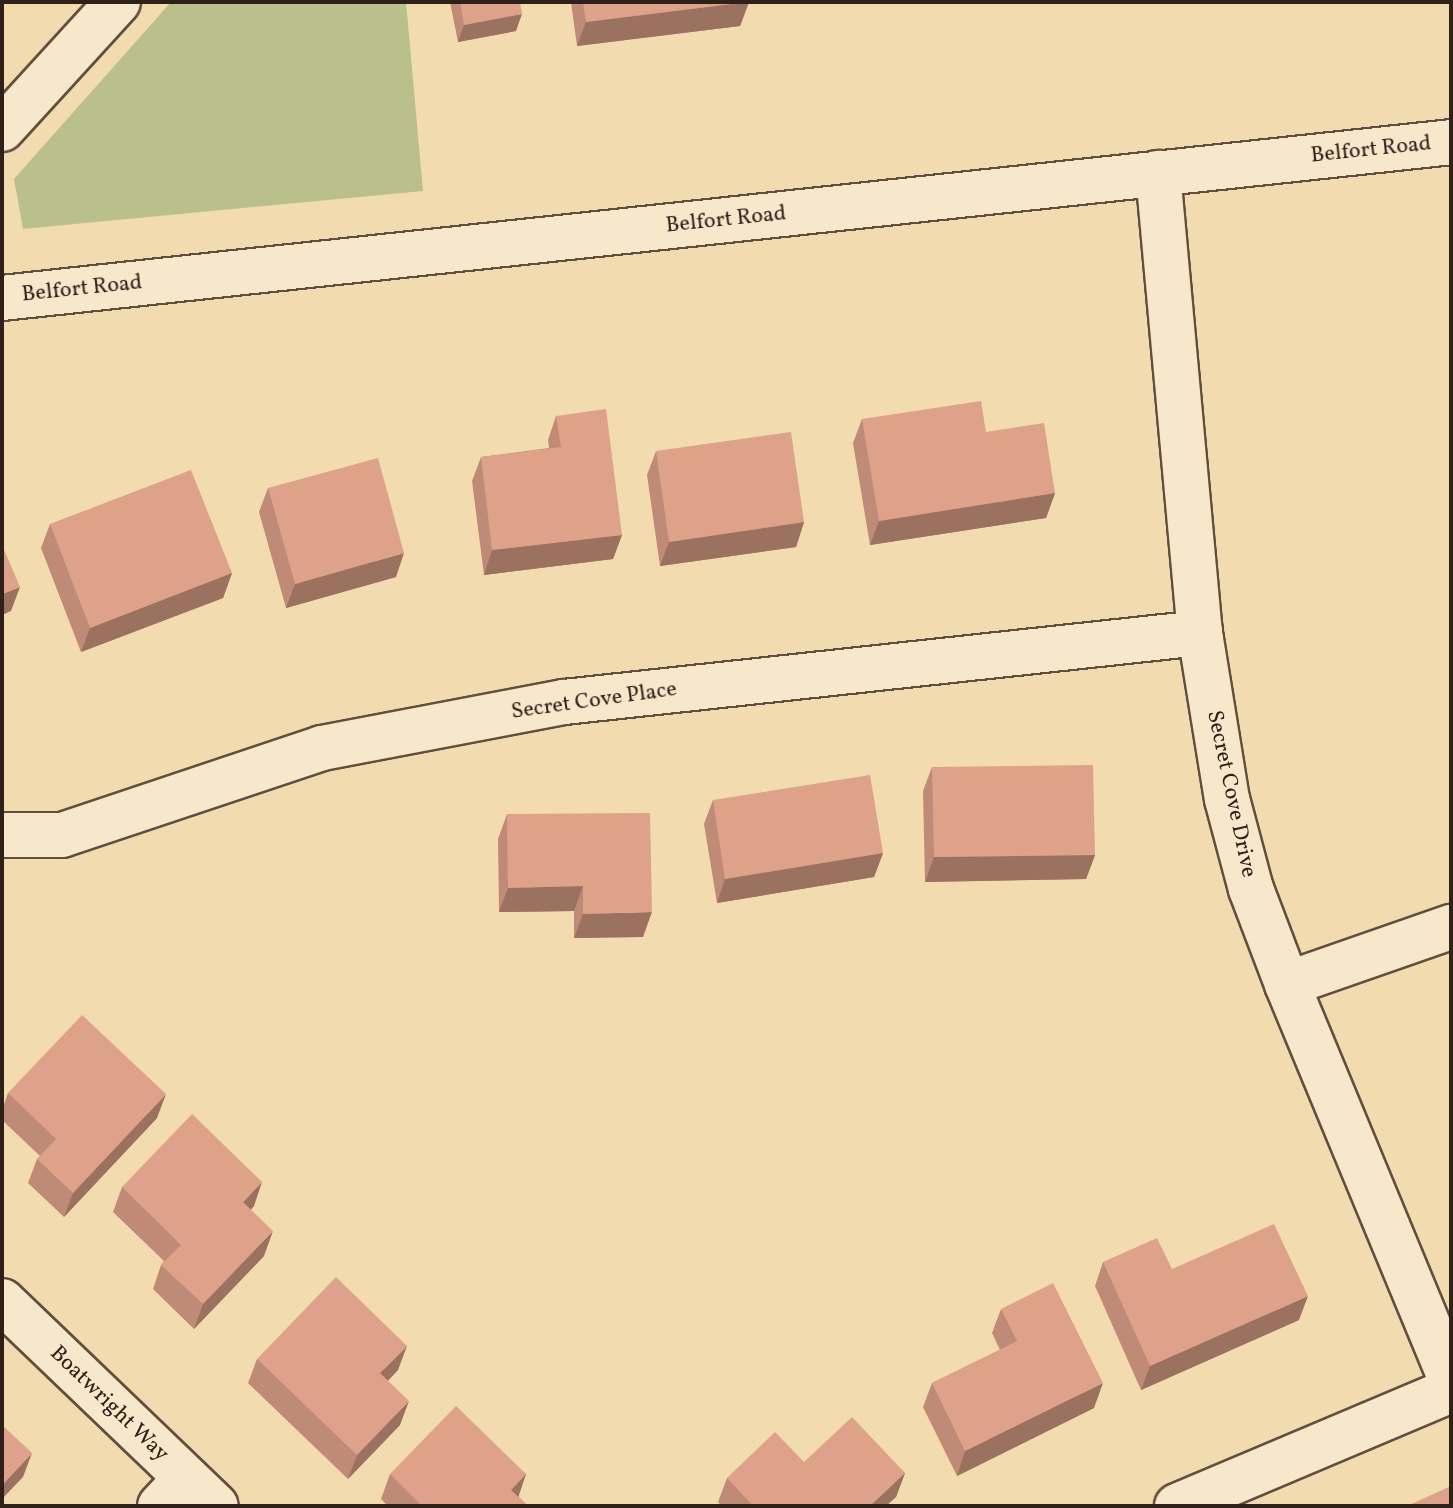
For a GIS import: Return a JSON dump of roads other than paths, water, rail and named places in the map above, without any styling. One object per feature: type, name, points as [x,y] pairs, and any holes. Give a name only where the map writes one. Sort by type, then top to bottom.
[{"type":"street","points":[[8,109],[118,2]]},
{"type":"street","name":"Belfort Road","points":[[2,298],[1451,142]]},
{"type":"street","name":"Secret Cove Drive","points":[[1158,173],[1200,633],[1227,799],[1251,889],[1287,984],[1451,1379]]},
{"type":"street","name":"Secret Cove Place","points":[[2,835],[62,835],[322,748],[564,702],[1200,633]]},
{"type":"street","points":[[1287,984],[1451,927]]},
{"type":"street","name":"Boatwright Way","points":[[2,1301],[188,1497]]},
{"type":"street","points":[[1177,1506],[1451,1390]]}]
